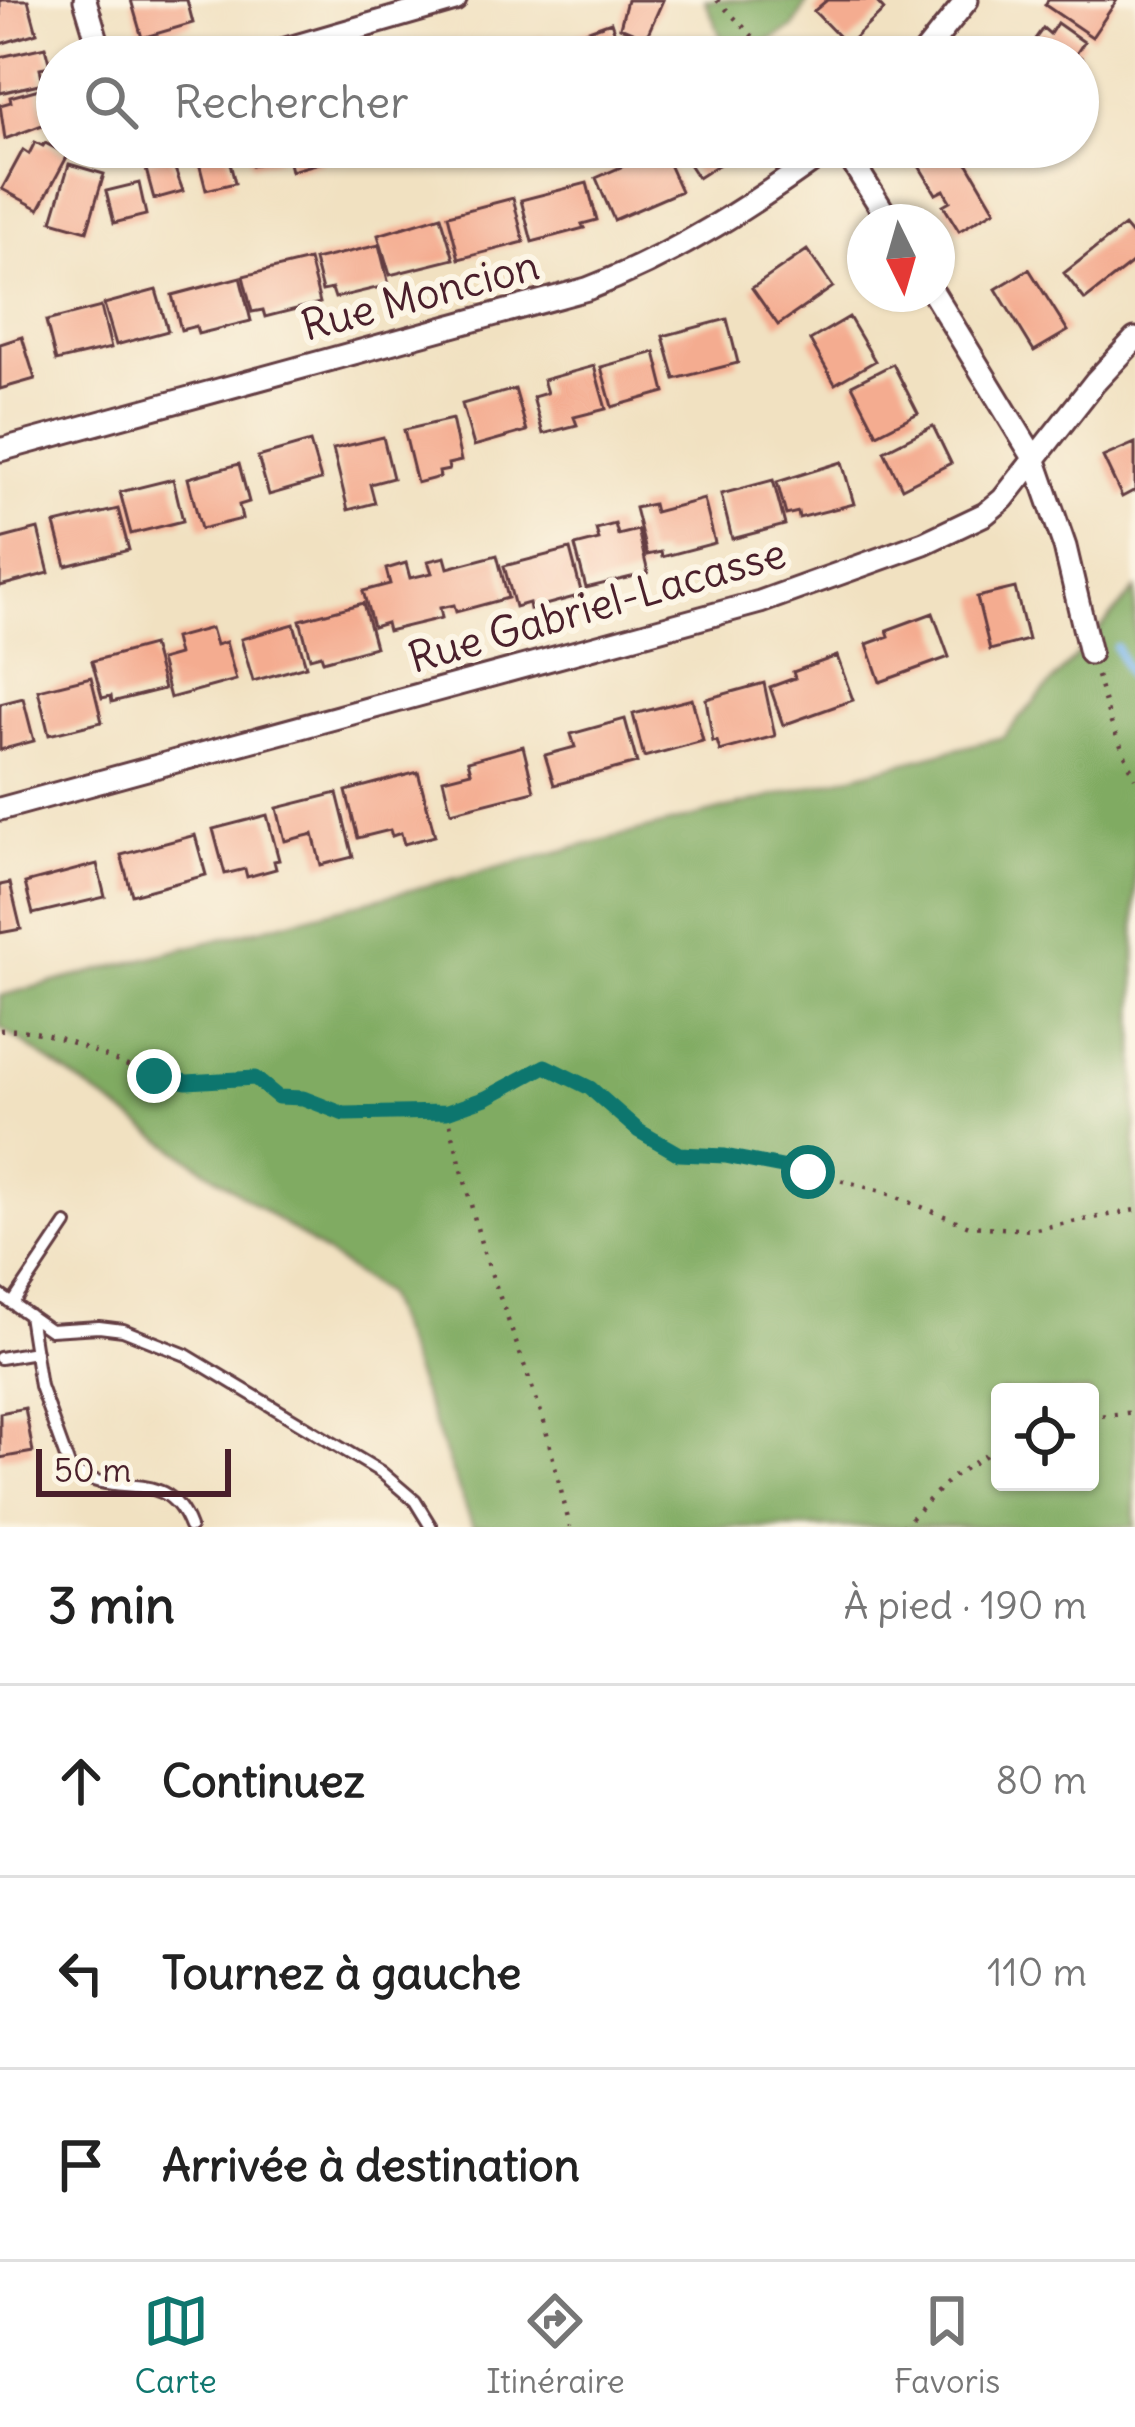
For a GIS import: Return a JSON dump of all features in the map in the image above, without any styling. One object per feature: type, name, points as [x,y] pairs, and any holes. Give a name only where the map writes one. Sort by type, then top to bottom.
[{"type":"street","points":[[85,0],[96,36]]},
{"type":"street","points":[[330,36],[454,0]]},
{"type":"street","points":[[938,36],[967,0]]},
{"type":"street","name":"Rue Moncion","points":[[0,450],[587,290],[656,260],[729,220],[802,168]]},
{"type":"street","points":[[856,168],[879,204]]},
{"type":"street","points":[[945,312],[1034,458],[1065,547],[1090,653]]},
{"type":"street","name":"Rue Gabriel-Lacasse","points":[[0,808],[666,629],[816,584],[924,543],[985,514],[1003,499],[1135,339]]},
{"type":"lane","points":[[13,1303],[66,1224]]},
{"type":"lane","points":[[0,1294],[50,1330],[123,1330],[186,1355],[381,1472],[415,1501],[431,1527]]},
{"type":"lane","points":[[29,1315],[40,1387],[70,1469],[98,1484],[160,1490],[181,1507],[190,1527]]},
{"type":"lane","points":[[0,1358],[35,1352]]},
{"type":"path","points":[[717,0],[752,36]]},
{"type":"path","points":[[1090,653],[1111,723],[1135,778]]},
{"type":"path","points":[[0,1030],[17,1028],[74,1042],[154,1076],[187,1082],[255,1078],[278,1097],[303,1098],[344,1114],[447,1112],[486,1098],[545,1066],[590,1088],[639,1131],[679,1154],[725,1156],[808,1172],[882,1191],[969,1226],[1031,1230],[1135,1210]]},
{"type":"path","points":[[447,1112],[482,1247],[542,1418],[570,1527]]},
{"type":"path","points":[[1099,1416],[1135,1412]]},
{"type":"path","points":[[902,1527],[952,1477],[991,1452]]},
{"type":"green space","points":[[705,0],[808,0],[793,28],[777,36],[721,36]]},
{"type":"green space","points":[[1135,590],[1135,1527],[473,1527],[384,1294],[0,1027],[0,996],[1003,737]]},
{"type":"building","points":[[0,0],[28,0],[37,33],[0,44]]},
{"type":"building","points":[[131,0],[187,0],[193,23],[141,36]]},
{"type":"building","points":[[627,0],[663,0],[647,36],[620,27]]},
{"type":"building","points":[[827,0],[875,0],[884,10],[857,36],[838,36],[814,11]]},
{"type":"building","points":[[1048,0],[1117,0],[1093,36],[1045,5]]},
{"type":"building","points":[[611,22],[616,36],[572,36]]},
{"type":"building","points":[[1057,23],[1075,36],[1037,36],[1043,28],[1050,34]]},
{"type":"building","points":[[36,49],[36,85],[0,93],[0,57]]},
{"type":"building","points":[[36,90],[36,127],[5,139],[0,105],[11,102],[10,97]]},
{"type":"building","points":[[35,142],[36,168],[61,168],[39,209],[2,189],[23,150],[29,154]]},
{"type":"building","points":[[68,168],[104,174],[87,231],[52,221]]},
{"type":"building","points":[[146,168],[175,168],[183,191],[154,199]]},
{"type":"building","points":[[200,168],[231,168],[235,183],[206,190]]},
{"type":"building","points":[[619,168],[671,168],[681,191],[614,220],[596,178]]},
{"type":"building","points":[[692,168],[713,168],[698,178]]},
{"type":"building","points":[[920,168],[970,168],[995,210],[959,231],[955,204],[945,204],[950,201],[944,190],[936,194]]},
{"type":"building","points":[[139,183],[146,215],[114,223],[106,191]]},
{"type":"building","points":[[587,183],[597,220],[532,242],[521,200]]},
{"type":"building","points":[[513,198],[524,242],[459,259],[448,215]]},
{"type":"building","points":[[441,216],[454,259],[390,275],[378,235]]},
{"type":"building","points":[[1124,226],[1135,239],[1135,261],[1085,300],[1064,273]]},
{"type":"building","points":[[379,245],[389,285],[335,298],[332,289],[322,291],[314,260]]},
{"type":"building","points":[[807,250],[833,287],[778,325],[752,288]]},
{"type":"building","points":[[309,260],[320,303],[265,317],[263,310],[252,312],[243,276]]},
{"type":"building","points":[[1029,269],[1068,331],[1034,351],[996,289]]},
{"type":"building","points":[[240,277],[251,321],[198,334],[196,326],[181,330],[172,295]]},
{"type":"building","points":[[156,290],[168,331],[116,345],[104,304]]},
{"type":"building","points":[[101,307],[111,348],[56,361],[46,321]]},
{"type":"building","points":[[849,317],[875,361],[835,384],[810,340]]},
{"type":"building","points":[[727,319],[738,363],[675,379],[663,336]]},
{"type":"building","points":[[22,337],[35,379],[0,389],[0,344]]},
{"type":"building","points":[[655,352],[665,392],[612,407],[601,367]]},
{"type":"building","points":[[893,364],[918,413],[877,434],[852,385]]},
{"type":"building","points":[[594,366],[606,409],[574,417],[577,425],[543,434],[533,397],[547,393],[543,380]]},
{"type":"building","points":[[515,389],[527,431],[474,446],[462,404]]},
{"type":"building","points":[[452,419],[461,461],[448,464],[449,470],[439,472],[440,477],[417,483],[404,430]]},
{"type":"building","points":[[933,426],[951,463],[902,488],[884,451]]},
{"type":"building","points":[[383,437],[393,478],[370,484],[375,503],[348,510],[333,449]]},
{"type":"building","points":[[310,442],[321,480],[269,495],[258,457]]},
{"type":"building","points":[[1135,443],[1135,490],[1122,497],[1103,457]]},
{"type":"building","points":[[842,462],[854,504],[799,518],[798,512],[786,515],[777,482]]},
{"type":"building","points":[[239,464],[249,502],[239,505],[242,519],[201,529],[188,478]]},
{"type":"building","points":[[173,479],[183,521],[131,534],[120,492]]},
{"type":"building","points":[[773,480],[785,525],[732,539],[721,494]]},
{"type":"building","points":[[704,499],[715,543],[662,557],[661,552],[647,555],[635,508],[653,504],[655,512]]},
{"type":"building","points":[[118,509],[129,550],[66,566],[55,524]]},
{"type":"building","points":[[615,524],[618,535],[638,530],[648,573],[586,588],[575,546],[599,540],[596,529]]},
{"type":"building","points":[[38,529],[49,573],[0,586],[0,539]]},
{"type":"building","points":[[570,549],[582,595],[530,609],[529,603],[515,607],[504,566]]},
{"type":"building","points":[[497,555],[508,598],[456,612],[454,605],[440,608],[442,618],[388,631],[386,623],[373,627],[363,591],[390,584],[386,569],[406,563],[410,578],[432,573],[428,561],[445,557],[448,568]]},
{"type":"building","points":[[1015,588],[1028,640],[990,650],[977,597]]},
{"type":"building","points":[[363,603],[375,647],[323,661],[321,655],[310,658],[300,620]]},
{"type":"building","points":[[933,613],[949,657],[880,682],[867,644],[889,636],[887,630]]},
{"type":"building","points":[[294,624],[306,666],[253,681],[241,639]]},
{"type":"building","points":[[211,628],[216,645],[226,642],[236,680],[170,698],[160,660],[178,655],[174,638]]},
{"type":"building","points":[[152,645],[164,689],[112,702],[111,696],[102,698],[92,661]]},
{"type":"building","points":[[837,656],[853,700],[783,725],[770,687],[795,678],[793,672]]},
{"type":"building","points":[[91,677],[102,722],[49,735],[38,690]]},
{"type":"building","points":[[764,683],[775,736],[720,751],[717,741],[713,742],[706,699]]},
{"type":"building","points":[[23,698],[34,741],[0,750],[0,704]]},
{"type":"building","points":[[692,699],[703,741],[644,757],[633,714]]},
{"type":"building","points":[[625,719],[637,763],[554,785],[545,755],[575,747],[571,734]]},
{"type":"building","points":[[523,746],[534,791],[451,812],[443,779],[471,772],[468,761]]},
{"type":"building","points":[[418,772],[435,836],[404,844],[401,833],[392,836],[390,830],[358,838],[346,791]]},
{"type":"building","points":[[337,793],[353,857],[321,865],[313,834],[285,841],[277,808]]},
{"type":"building","points":[[267,815],[279,860],[274,861],[276,869],[247,877],[245,869],[225,874],[213,829]]},
{"type":"building","points":[[195,835],[206,875],[132,895],[121,855]]},
{"type":"building","points":[[97,864],[105,897],[33,914],[25,883]]},
{"type":"building","points":[[10,883],[21,929],[0,933],[0,885]]},
{"type":"building","points":[[25,1408],[33,1452],[0,1458],[0,1413]]},
{"type":"waterway","points":[[1116,647],[1135,687]]},
{"type":"route","points":[[154,1076],[187,1082],[255,1078],[278,1097],[303,1098],[344,1114],[447,1112],[486,1098],[545,1066],[590,1088],[639,1131],[679,1154],[725,1156],[808,1172]]}]
